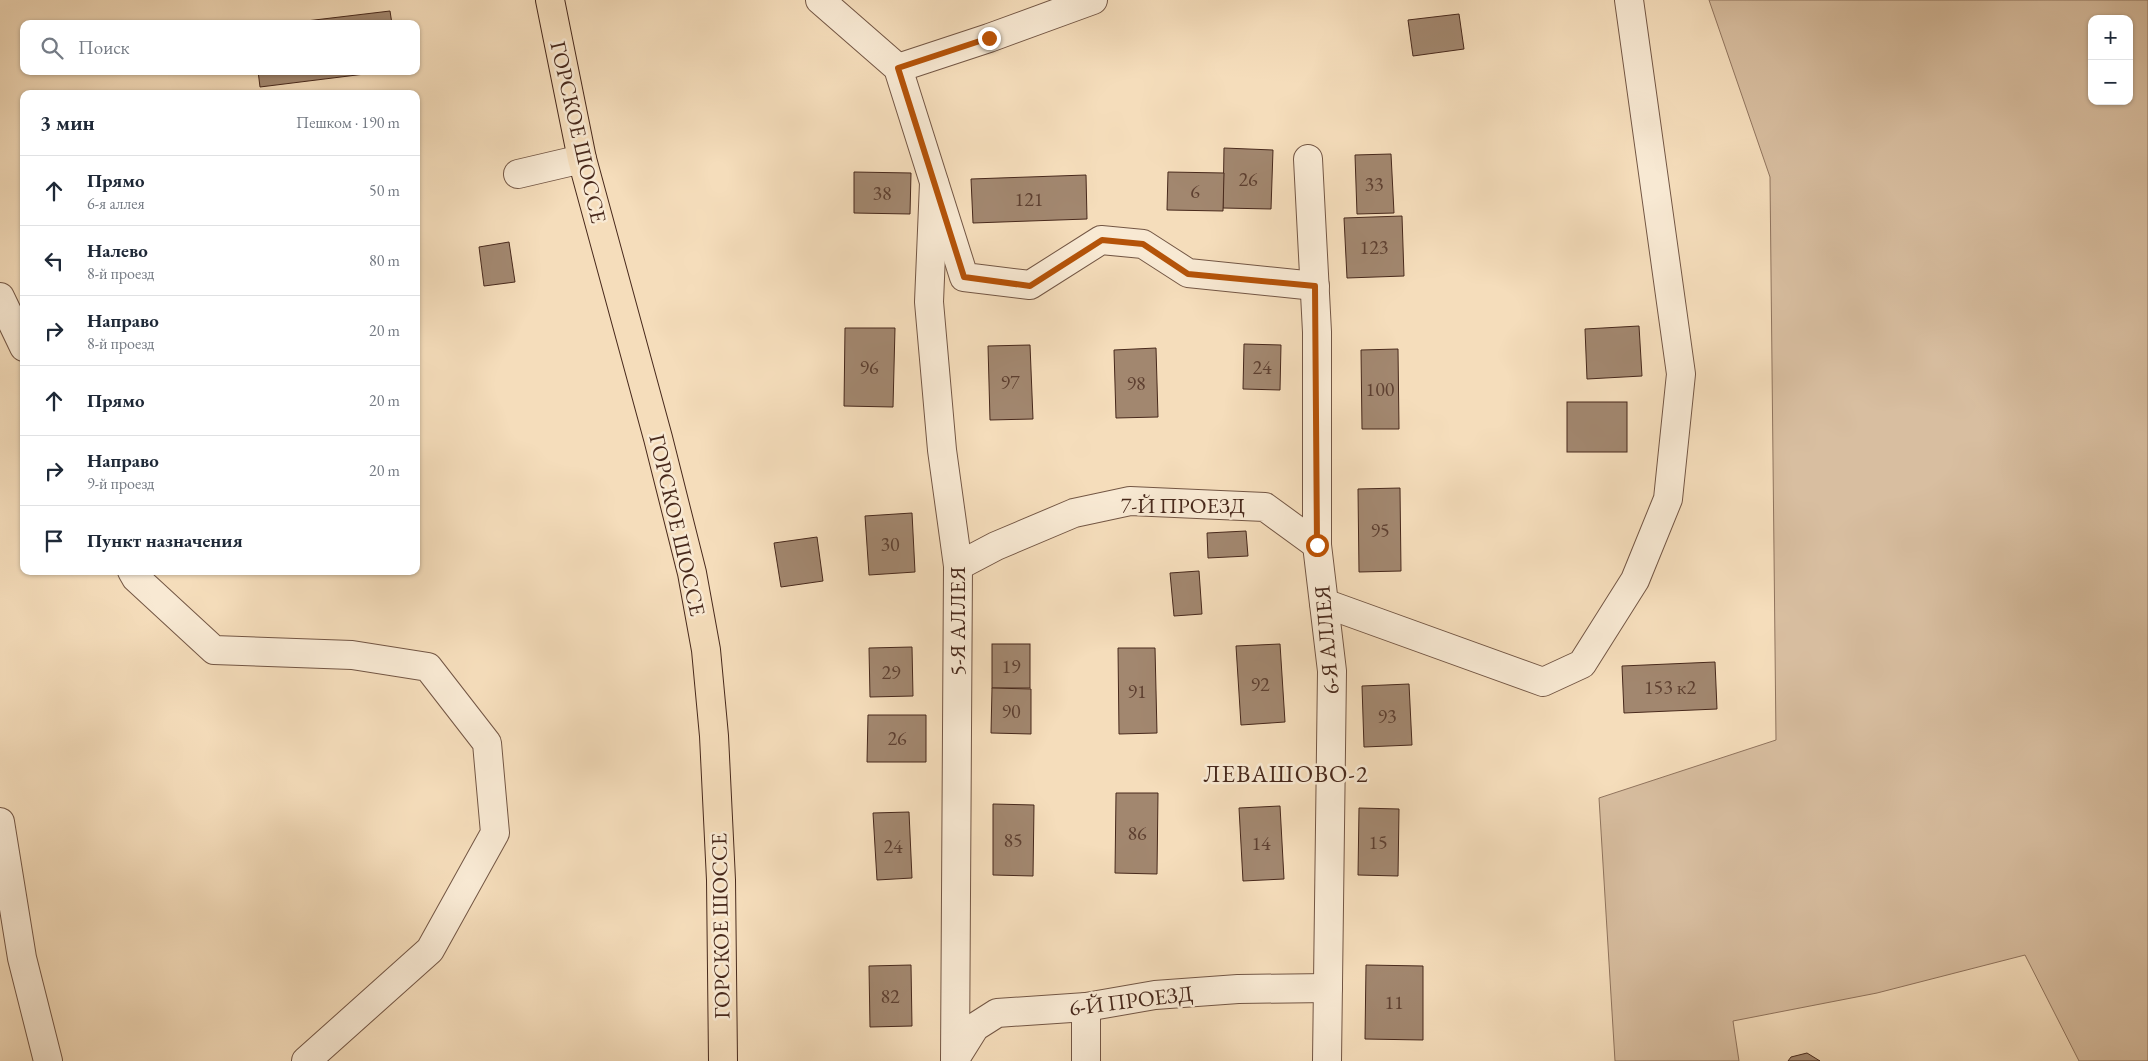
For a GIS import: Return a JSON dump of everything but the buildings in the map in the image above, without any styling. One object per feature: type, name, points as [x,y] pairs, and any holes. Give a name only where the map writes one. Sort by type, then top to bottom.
[{"type":"main road","name":"ГОРСКОЕ ШОССЕ","points":[[550,0],[582,159],[692,573],[706,650],[714,736],[721,880],[723,1061]]},
{"type":"street","points":[[820,0],[898,68],[964,277],[1030,286],[1102,240],[1143,244],[1188,274],[1315,286]]},
{"type":"street","points":[[898,68],[989,38],[1093,0]]},
{"type":"street","points":[[1324,603],[1543,682],[1582,664],[1635,580],[1668,499],[1682,374],[1629,0]]},
{"type":"street","points":[[518,174],[582,159]]},
{"type":"street","name":"6-Я АЛЛЕЯ","points":[[1308,159],[1315,286],[1317,545],[1332,671],[1327,1061]]},
{"type":"street","name":"5-Я АЛЛЕЯ","points":[[934,183],[929,302],[942,450],[958,566],[955,1060]]},
{"type":"street","points":[[0,298],[20,338]]},
{"type":"street","name":"7-Й ПРОЕЗД","points":[[958,566],[996,546],[1074,513],[1130,500],[1265,506],[1317,545]]},
{"type":"street","points":[[134,575],[214,650],[352,655],[428,667],[487,742],[495,833],[430,950],[306,1061]]},
{"type":"street","points":[[0,822],[22,958],[48,1061]]},
{"type":"street","name":"6-Й ПРОЕЗД","points":[[955,1060],[975,1027],[997,1013],[1086,1008],[1155,995],[1238,990],[1328,988]]},
{"type":"street","points":[[1086,1008],[1086,1061]]},
{"type":"shaded area","points":[[1709,0],[2148,0],[2148,1061],[2079,1061],[2025,955],[1877,993],[1733,1021],[1739,1061],[1615,1061],[1599,798],[1776,740],[1770,177]]},
{"type":"district","name":"ЛЕВАШОВО-2","points":[[1286,774]]},
{"type":"route","points":[[989,38],[898,68],[964,277],[1030,286],[1102,240],[1143,244],[1188,274],[1315,286],[1317,332],[1317,545]]}]
